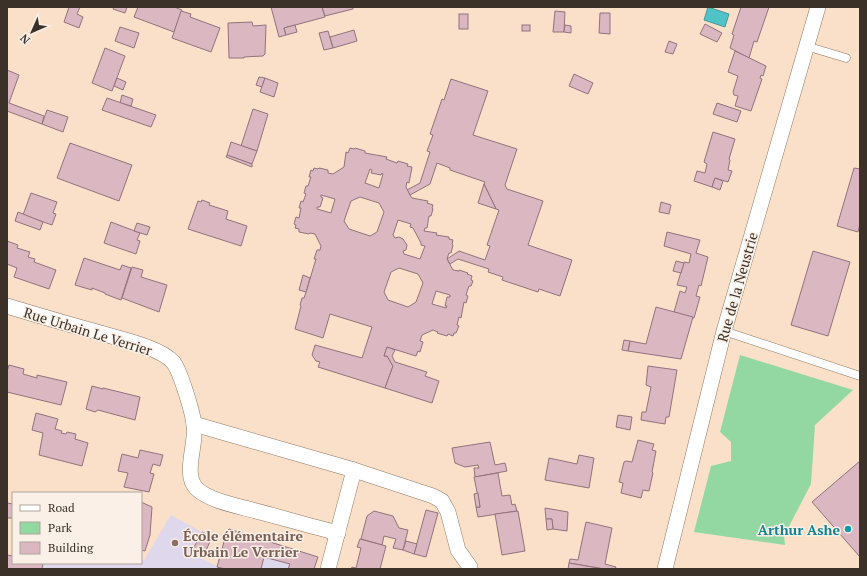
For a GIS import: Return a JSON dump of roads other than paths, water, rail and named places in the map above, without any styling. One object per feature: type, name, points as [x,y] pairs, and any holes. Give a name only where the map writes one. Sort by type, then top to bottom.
[{"type":"street","name":"Rue de la Neustrie","points":[[665,569],[724,331],[818,7]]},
{"type":"street","name":"Rue Urbain Le Verrier","points":[[7,306],[118,338],[165,355],[173,362],[179,372],[194,424],[190,481],[197,489],[216,500],[338,533]]},
{"type":"street","points":[[194,424],[354,470],[433,496],[442,501],[448,512],[458,550],[470,567]]},
{"type":"street","points":[[328,569],[354,470]]},
{"type":"lane","points":[[806,46],[846,58]]},
{"type":"lane","points":[[724,331],[860,376]]},
{"type":"water","points":[[708,7],[729,14],[725,27],[704,20]]},
{"type":"place","name":"Arthur Ashe","points":[[848,529]]},
{"type":"place","name":"École élémentaire Urbain Le Verrier","points":[[175,543]]}]
